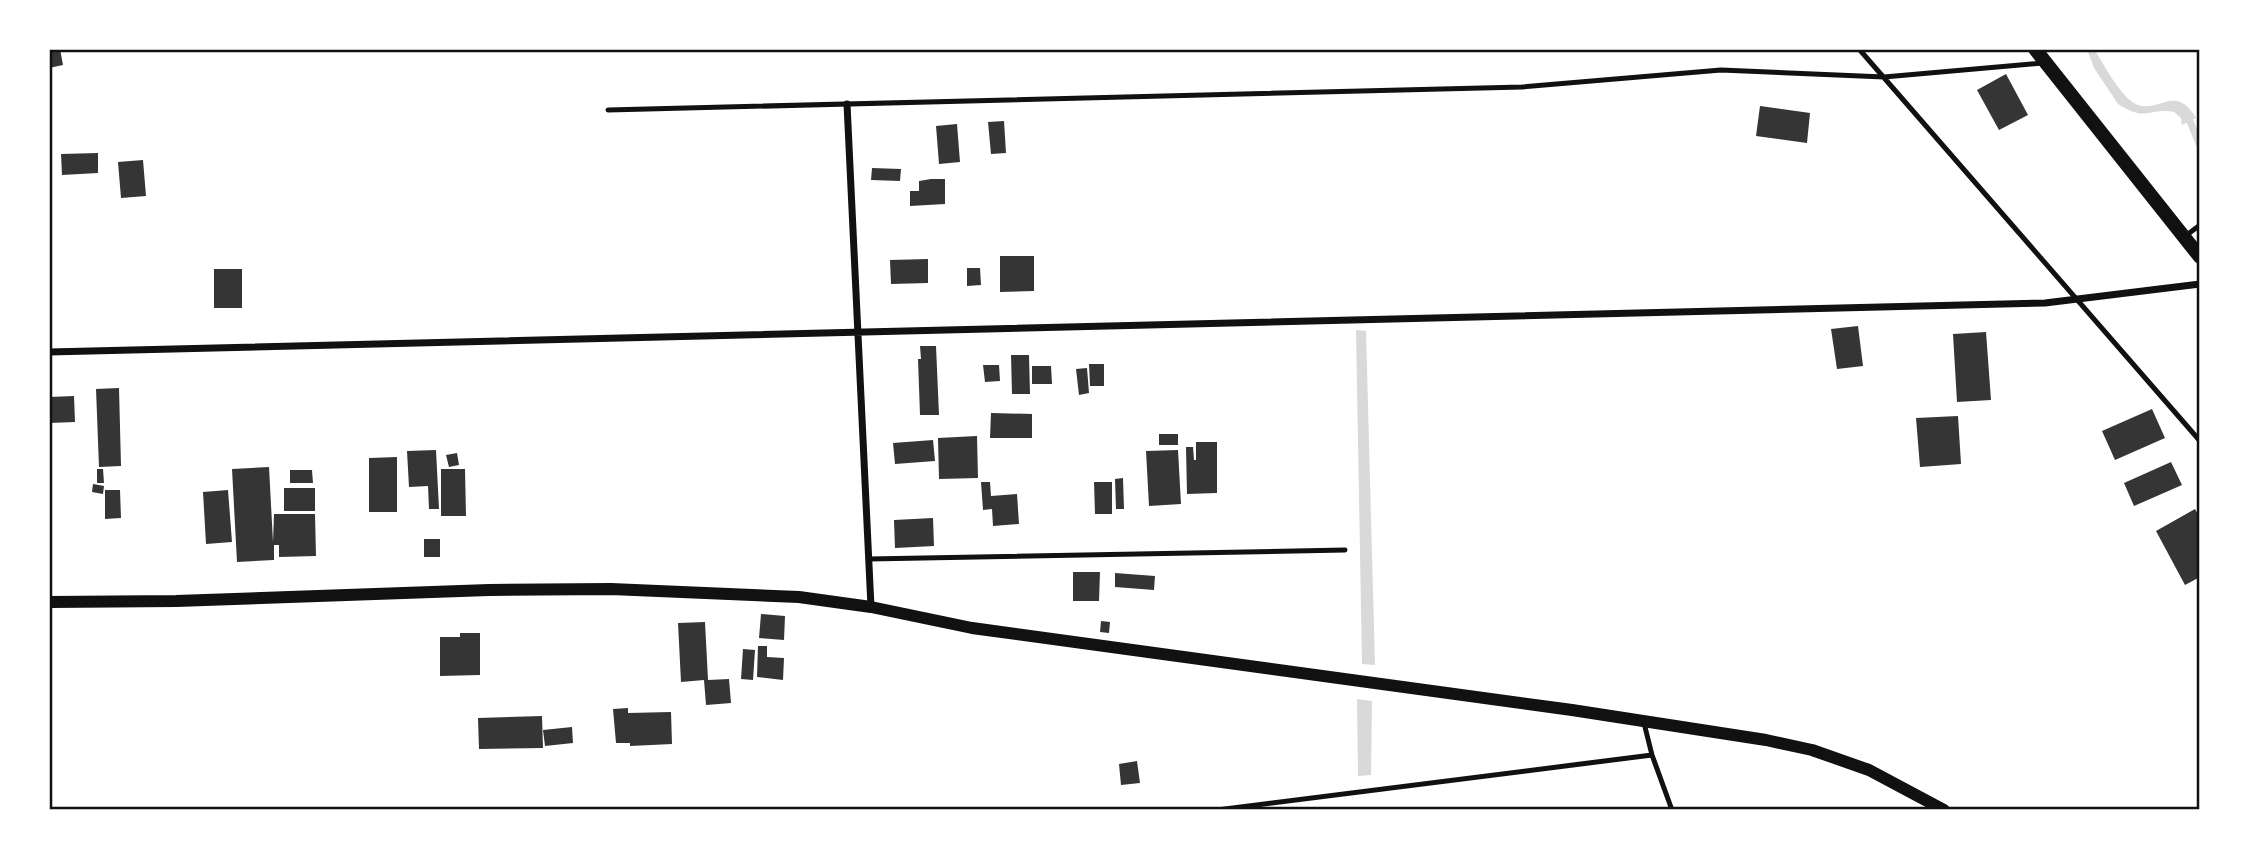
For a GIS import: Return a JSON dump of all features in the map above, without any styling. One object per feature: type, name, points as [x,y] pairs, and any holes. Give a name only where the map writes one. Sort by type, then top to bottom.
[{"type":"main road","points":[[2035,49],[2200,257]]},
{"type":"street","points":[[847,104],[871,607]]},
{"type":"street","points":[[49,352],[2045,303],[2200,284]]},
{"type":"street","points":[[49,602],[611,589],[799,597],[871,607],[972,628],[1732,734],[1812,750],[1869,770],[1944,810]]},
{"type":"lane","points":[[1859,49],[2200,441]]},
{"type":"lane","points":[[608,110],[1522,87],[1721,70],[1884,77],[2046,63]]},
{"type":"lane","points":[[2184,237],[2200,225]]},
{"type":"lane","points":[[869,559],[1345,550]]},
{"type":"lane","points":[[1643,720],[1652,755],[1672,810]]},
{"type":"lane","points":[[1217,810],[1652,755]]},
{"type":"shaded area","points":[[2087,49],[2094,49],[2119,89],[2138,105],[2175,101],[2189,108],[2196,118],[2182,125],[2181,118],[2174,112],[2142,114],[2118,104],[2094,68]]},
{"type":"shaded area","points":[[1356,330],[1366,331],[1375,665],[1362,664]]},
{"type":"shaded area","points":[[1357,699],[1372,701],[1371,775],[1358,776]]},
{"type":"building","points":[[49,49],[60,49],[63,65],[49,68]]},
{"type":"building","points":[[2006,74],[2028,115],[1999,130],[1977,90]]},
{"type":"building","points":[[1760,106],[1810,113],[1807,143],[1756,136]]},
{"type":"building","points":[[1004,121],[1006,153],[991,154],[988,122]]},
{"type":"building","points":[[957,124],[960,162],[939,164],[936,126]]},
{"type":"building","points":[[98,153],[98,173],[62,175],[61,154]]},
{"type":"building","points":[[143,160],[146,196],[121,198],[118,162]]},
{"type":"building","points":[[872,168],[901,169],[900,181],[871,180]]},
{"type":"building","points":[[945,179],[945,204],[910,206],[910,191],[919,191],[919,181]]},
{"type":"building","points":[[1000,256],[1034,256],[1034,291],[1000,292]]},
{"type":"building","points":[[928,259],[928,283],[891,284],[890,260]]},
{"type":"building","points":[[967,268],[980,268],[981,285],[967,286]]},
{"type":"building","points":[[214,269],[242,269],[242,308],[214,308]]},
{"type":"building","points":[[1858,326],[1863,366],[1837,369],[1831,329]]},
{"type":"building","points":[[1986,332],[1991,400],[1957,402],[1953,334]]},
{"type":"building","points":[[920,346],[936,346],[939,415],[920,415]]},
{"type":"building","points":[[1011,355],[1029,355],[1030,394],[1012,394]]},
{"type":"building","points":[[1089,364],[1104,364],[1104,386],[1090,386]]},
{"type":"building","points":[[983,365],[999,365],[1000,381],[985,382]]},
{"type":"building","points":[[1032,366],[1051,366],[1052,384],[1032,384]]},
{"type":"building","points":[[1087,368],[1089,393],[1079,395],[1076,369]]},
{"type":"building","points":[[119,388],[121,466],[99,467],[96,389]]},
{"type":"building","points":[[74,396],[75,422],[49,423],[49,397]]},
{"type":"building","points":[[2152,409],[2165,438],[2115,460],[2102,431]]},
{"type":"building","points":[[991,413],[1032,414],[1032,438],[990,438]]},
{"type":"building","points":[[1958,416],[1961,464],[1920,467],[1916,418]]},
{"type":"building","points":[[1159,434],[1178,434],[1178,445],[1159,445]]},
{"type":"building","points":[[977,436],[978,478],[939,479],[938,438]]},
{"type":"building","points":[[933,440],[935,461],[895,464],[893,443]]},
{"type":"building","points":[[1196,442],[1217,442],[1217,493],[1187,494],[1186,447],[1193,447],[1196,460]]},
{"type":"building","points":[[436,450],[439,509],[429,509],[428,486],[409,487],[407,451]]},
{"type":"building","points":[[1178,450],[1181,504],[1149,506],[1146,451]]},
{"type":"building","points":[[457,453],[459,465],[449,467],[446,455]]},
{"type":"building","points":[[397,457],[397,512],[369,512],[369,458]]},
{"type":"building","points":[[2171,462],[2182,485],[2134,506],[2124,483]]},
{"type":"building","points":[[269,467],[273,542],[274,514],[315,514],[316,556],[279,557],[279,545],[274,545],[274,560],[237,562],[232,469]]},
{"type":"building","points":[[97,469],[103,469],[104,483],[97,483]]},
{"type":"building","points":[[441,469],[465,469],[466,516],[441,516]]},
{"type":"building","points":[[290,470],[312,470],[313,483],[290,483]]},
{"type":"building","points":[[1123,478],[1124,509],[1116,509],[1115,479]]},
{"type":"building","points":[[981,482],[990,482],[991,496],[1017,494],[1019,524],[993,526],[992,509],[983,510]]},
{"type":"building","points":[[1094,482],[1112,482],[1112,514],[1095,514]]},
{"type":"building","points":[[93,484],[104,486],[103,494],[92,492]]},
{"type":"building","points":[[284,488],[315,488],[315,511],[284,511]]},
{"type":"building","points":[[105,490],[120,490],[121,518],[105,519]]},
{"type":"building","points":[[228,490],[232,542],[206,544],[203,492]]},
{"type":"building","points":[[2195,509],[2200,518],[2200,577],[2185,585],[2156,531]]},
{"type":"building","points":[[933,518],[934,546],[895,548],[894,520]]},
{"type":"building","points":[[424,539],[440,539],[440,557],[424,557]]},
{"type":"building","points":[[1073,572],[1100,572],[1099,601],[1073,601]]},
{"type":"building","points":[[1115,573],[1155,576],[1154,590],[1115,587]]},
{"type":"building","points":[[761,614],[785,616],[784,640],[759,638]]},
{"type":"building","points":[[1101,621],[1110,622],[1109,633],[1100,632]]},
{"type":"building","points":[[705,622],[708,680],[729,679],[731,703],[706,705],[704,680],[681,682],[678,623]]},
{"type":"building","points":[[460,633],[480,633],[480,675],[440,676],[440,637],[460,637]]},
{"type":"building","points":[[758,646],[767,646],[767,657],[784,658],[783,680],[757,677]]},
{"type":"building","points":[[743,649],[755,650],[753,680],[741,679]]},
{"type":"building","points":[[628,708],[628,713],[671,712],[672,744],[630,746],[630,743],[616,743],[613,709]]},
{"type":"building","points":[[542,716],[543,748],[479,749],[478,718]]},
{"type":"building","points":[[572,727],[573,743],[545,746],[543,730]]},
{"type":"building","points":[[1137,761],[1140,783],[1121,785],[1119,764]]},
{"type":"waterway","points":[[2187,114],[2200,146]]}]
